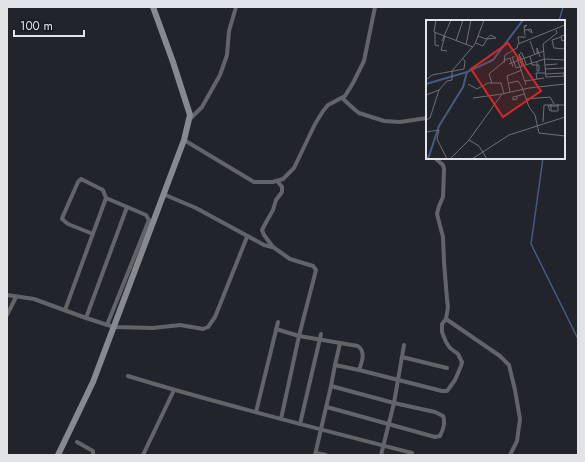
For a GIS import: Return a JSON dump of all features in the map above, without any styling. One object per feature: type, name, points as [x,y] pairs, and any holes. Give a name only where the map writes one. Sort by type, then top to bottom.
[{"type":"street","points":[[111,326],[184,140],[190,119],[174,62],[153,7]]},
{"type":"street","points":[[190,119],[202,107],[220,75],[227,55],[229,31],[236,7]]},
{"type":"street","points":[[184,140],[254,182],[278,182],[290,174],[322,110],[347,94],[353,84],[364,61],[375,7]]},
{"type":"street","points":[[342,98],[359,113],[384,121],[400,122],[426,118]]},
{"type":"street","points":[[336,366],[359,370],[442,391],[447,391],[455,380],[462,362],[458,354],[450,348],[446,342],[442,332],[442,324],[446,318],[448,307],[443,237],[438,214],[439,206],[444,197],[444,169],[443,165],[436,159]]},
{"type":"street","points":[[64,310],[93,234],[106,198],[103,190],[81,179],[78,182],[62,219],[93,234]]},
{"type":"street","points":[[278,182],[282,187],[282,192],[276,200],[262,230],[264,235],[273,247],[290,259],[313,266],[316,270],[299,336],[281,419]]},
{"type":"street","points":[[163,194],[196,208],[227,224],[247,237],[264,245],[273,247]]},
{"type":"street","points":[[58,455],[93,382],[111,326],[149,220],[146,215],[106,198]]},
{"type":"street","points":[[86,318],[127,208]]},
{"type":"street","points":[[7,296],[28,297],[111,326],[153,328],[180,325],[203,329],[208,327],[215,317],[247,237]]},
{"type":"street","points":[[7,315],[16,297]]},
{"type":"street","points":[[446,318],[500,356],[509,365],[520,419],[517,441],[510,455]]},
{"type":"street","points":[[256,412],[278,322]]},
{"type":"street","points":[[276,329],[299,336],[358,346],[362,349],[363,354],[359,370]]},
{"type":"street","points":[[300,424],[321,334]]},
{"type":"street","points":[[326,455],[315,454],[340,343]]},
{"type":"street","points":[[381,455],[394,403],[404,345]]},
{"type":"street","points":[[402,357],[447,368]]},
{"type":"street","points":[[128,376],[174,390],[412,453]]},
{"type":"street","points":[[326,407],[435,437],[440,436],[445,420],[443,416],[435,412],[394,403],[331,386]]},
{"type":"street","points":[[143,455],[174,390]]},
{"type":"street","points":[[77,442],[93,451],[93,455]]},
{"type":"waterway","points":[[559,20],[563,7]]},
{"type":"waterway","points":[[543,159],[531,244],[578,339]]}]
